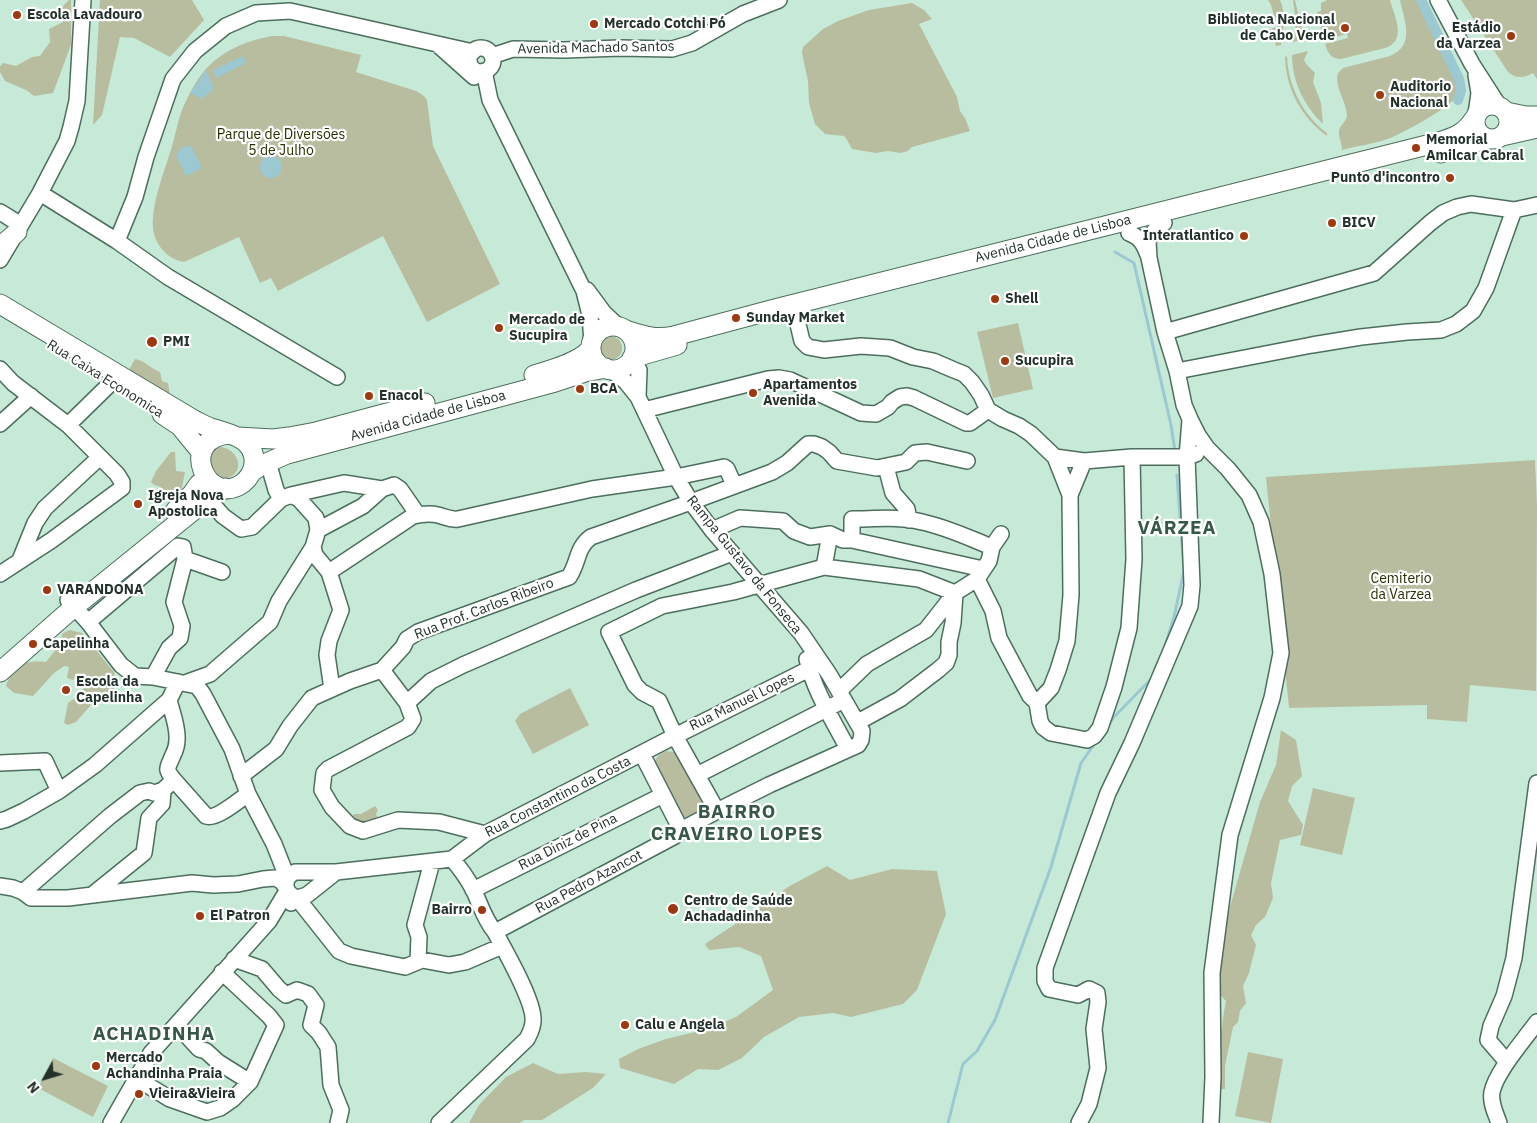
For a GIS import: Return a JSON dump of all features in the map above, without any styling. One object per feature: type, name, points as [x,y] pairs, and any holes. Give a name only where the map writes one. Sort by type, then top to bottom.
[{"type":"main road","points":[[1503,109],[1509,117],[1508,128],[1495,137],[1483,137],[1476,129],[1475,116],[1479,109],[1488,104],[1526,116],[1537,116]]},
{"type":"main road","name":"Avenida Cidade de Lisboa","points":[[622,328],[655,338],[674,336],[794,304],[1435,143],[1456,136],[1471,124],[1475,116]]},
{"type":"main road","name":"Avenida Cidade de Lisboa","points":[[632,358],[672,346],[1438,154],[1495,137],[1537,128]]},
{"type":"main road","points":[[0,247],[19,228]]},
{"type":"main road","name":"Avenida Cidade de Lisboa","points":[[0,304],[209,428],[234,435],[272,440],[316,432],[548,371],[587,354],[591,345]]},
{"type":"main road","name":"Rua Caixa Economica","points":[[0,316],[180,426],[202,453]]},
{"type":"main road","points":[[612,326],[622,328],[630,334],[635,346],[632,358],[627,365],[619,369],[608,369],[598,364],[593,357],[591,345],[594,336],[599,331],[612,326]]},
{"type":"main road","name":"Avenida Cidade de Lisboa","points":[[260,466],[287,454],[586,372],[608,369]]},
{"type":"main road","points":[[221,435],[234,435],[245,441],[254,455],[254,463],[260,466],[245,482],[232,488],[226,488],[213,484],[208,479],[201,464],[202,453],[212,439],[221,435]]},
{"type":"main road","points":[[0,672],[71,604],[159,526],[192,494],[199,484],[208,479]]},
{"type":"main road","points":[[0,658],[208,498],[226,488]]},
{"type":"street","points":[[0,260],[40,193],[67,141],[74,115],[83,0]]},
{"type":"street","name":"Avenida Machado Santos","points":[[473,52],[477,48],[484,48],[492,56],[513,49],[672,49],[692,43],[743,14],[779,0]]},
{"type":"street","points":[[1438,0],[1472,64],[1503,109]]},
{"type":"street","points":[[117,241],[135,197],[146,157],[173,79],[195,51],[226,26],[256,13],[290,11],[473,52],[470,56],[470,64],[476,70],[484,71],[492,66],[492,56]]},
{"type":"street","points":[[436,43],[487,91]]},
{"type":"street","points":[[1472,64],[1479,92],[1475,116]]},
{"type":"street","points":[[484,71],[490,100],[584,291],[590,316],[591,345]]},
{"type":"street","points":[[40,193],[117,241],[168,277],[336,378]]},
{"type":"street","points":[[1165,332],[1374,273],[1430,223],[1457,207],[1471,204],[1514,210],[1537,205]]},
{"type":"street","points":[[1177,371],[1361,337],[1441,330],[1456,324],[1473,311],[1486,288],[1514,210]]},
{"type":"street","points":[[0,212],[19,228]]},
{"type":"street","points":[[1164,223],[1150,237],[1148,242],[1149,258],[1165,332],[1177,371],[1184,405],[1207,448],[1228,469],[1249,495],[1261,522],[1272,574],[1281,653],[1272,698],[1230,835],[1212,974],[1213,1077],[1211,1123]]},
{"type":"street","points":[[1129,232],[1142,241],[1149,258]]},
{"type":"street","points":[[576,273],[597,304],[612,321],[622,328]]},
{"type":"street","points":[[796,316],[802,341],[808,348],[824,350],[872,346],[890,348],[913,357],[933,361],[964,374],[981,395],[988,410],[1031,434],[1054,457],[1070,495],[1072,595],[1067,641],[1051,688],[1037,702]]},
{"type":"street","name":"Rampa Gustavo da Fonseca","points":[[632,358],[639,370],[641,403]]},
{"type":"street","points":[[0,368],[14,383],[68,425],[109,465],[122,482],[122,488],[116,494],[0,574]]},
{"type":"street","name":"Rampa Gustavo da Fonseca","points":[[608,369],[620,376],[641,403],[676,477],[691,502],[712,530],[801,633],[809,669],[827,710],[848,749]]},
{"type":"street","points":[[641,403],[780,378],[790,380],[797,385],[861,413],[876,414],[900,397],[907,396],[922,401],[966,423],[970,423],[988,410]]},
{"type":"street","points":[[68,425],[111,383]]},
{"type":"street","points":[[0,424],[31,396]]},
{"type":"street","points":[[1079,1123],[1089,1104],[1098,1068],[1094,1029],[1098,1002],[1097,993],[1089,989],[1078,995],[1050,989],[1044,981],[1045,968],[1108,793],[1132,744],[1190,606],[1192,585],[1187,457],[1190,419]]},
{"type":"street","name":"Rua Prof. Carlos Ribeiro","points":[[241,776],[276,749],[290,726],[312,698],[350,681],[382,670],[403,647],[407,638],[418,632],[569,577],[581,547],[592,536],[772,472],[787,463],[808,444],[822,447],[837,461],[877,468],[906,462],[915,453],[927,452],[967,461]]},
{"type":"street","points":[[1054,457],[1084,461],[1132,457],[1187,457],[1200,453],[1207,448]]},
{"type":"street","points":[[980,574],[993,611],[999,638],[1030,696],[1037,702],[1043,728],[1050,733],[1087,740],[1094,736],[1100,728],[1114,687],[1129,628],[1134,559],[1132,457]]},
{"type":"street","points":[[20,560],[35,523],[45,508],[100,458]]},
{"type":"street","points":[[1070,495],[1084,461]]},
{"type":"street","points":[[2,821],[59,791],[95,765],[169,700],[182,683],[210,674],[270,622],[279,601],[313,547],[318,530],[316,518],[308,508],[299,499],[286,497],[276,490],[260,466]]},
{"type":"street","points":[[886,466],[893,493],[907,509],[910,520]]},
{"type":"street","points":[[329,572],[413,516],[427,513],[448,520],[458,519],[592,488],[676,477],[724,467],[727,469],[734,485]]},
{"type":"street","points":[[208,498],[223,516],[241,529],[252,526],[286,497],[344,483],[382,488],[394,485],[400,488],[418,515]]},
{"type":"street","points":[[318,530],[363,506],[382,488]]},
{"type":"street","points":[[712,530],[740,518],[784,521],[794,531],[810,537],[830,534],[843,540],[852,540],[980,574]]},
{"type":"street","points":[[852,540],[852,519],[910,520],[922,521],[992,547]]},
{"type":"street","points":[[824,568],[830,534]]},
{"type":"street","points":[[697,775],[827,710],[842,696],[867,664],[926,630],[955,593],[980,574],[989,561],[992,547],[1001,534]]},
{"type":"street","points":[[313,547],[315,555],[329,572],[341,610],[328,641],[327,655],[332,689]]},
{"type":"street","points":[[88,622],[182,552]]},
{"type":"street","points":[[153,677],[169,648],[180,638],[182,626],[174,602],[182,552]]},
{"type":"street","points":[[182,552],[222,572]]},
{"type":"street","points":[[407,703],[431,681],[463,665],[636,590],[732,553]]},
{"type":"street","points":[[717,811],[675,736],[659,700],[642,692],[635,685],[609,632],[662,606],[733,592],[824,568],[919,579],[955,593]]},
{"type":"street","points":[[858,722],[900,699],[946,662],[949,655],[949,642],[954,623],[955,593]]},
{"type":"street","points":[[71,604],[88,622],[121,665],[135,676],[153,677],[197,686],[232,749],[248,794],[294,886],[339,951],[351,956],[405,967],[422,960],[449,965],[465,962],[502,946]]},
{"type":"street","points":[[926,630],[949,642]]},
{"type":"street","points":[[801,633],[842,696],[862,731],[861,740],[858,745],[848,749]]},
{"type":"street","name":"Rua Manuel Lopes","points":[[642,754],[809,669]]},
{"type":"street","points":[[382,670],[407,703],[413,719],[408,727],[328,769],[324,773],[322,790],[332,806],[350,826],[363,830],[398,820],[439,822],[485,834]]},
{"type":"street","points":[[92,894],[144,853],[149,818],[162,804],[168,785],[167,766],[174,754],[177,738],[176,722],[169,700]]},
{"type":"street","name":"Rua Pedro Azancot","points":[[495,932],[675,836],[681,830],[717,811],[848,749]]},
{"type":"street","points":[[642,754],[681,830]]},
{"type":"street","name":"Rua Constantino da Costa","points":[[452,859],[485,834],[642,754]]},
{"type":"street","points":[[0,763],[46,762],[59,791]]},
{"type":"street","points":[[1508,1062],[1488,1040],[1491,1026],[1504,996],[1514,958],[1537,784]]},
{"type":"street","points":[[168,785],[209,818],[216,816],[248,794]]},
{"type":"street","points":[[23,892],[110,816],[140,793],[154,793],[168,785]]},
{"type":"street","name":"Rua Diniz de Pina","points":[[473,890],[662,795]]},
{"type":"street","points":[[110,1123],[151,1053],[269,921],[294,886],[336,872],[452,859],[461,869],[488,923],[495,932],[529,1000],[534,1019],[527,1039],[439,1123]]},
{"type":"street","points":[[418,961],[419,938],[415,925],[432,862]]},
{"type":"street","points":[[0,886],[13,888],[31,898],[68,898],[192,883],[213,885],[238,884],[275,878],[294,886],[336,872]]},
{"type":"street","points":[[234,959],[262,969],[286,996],[298,990],[308,994],[316,1005],[311,1025],[328,1047],[331,1085],[341,1110],[338,1123]]},
{"type":"street","points":[[136,1078],[170,1099],[207,1112],[220,1108],[233,1099],[250,1082],[276,1025],[269,1016],[222,972]]},
{"type":"street","points":[[1499,1123],[1492,1105],[1491,1094],[1496,1079],[1537,1024]]},
{"type":"street","points":[[176,1025],[199,1049],[206,1051],[218,1062],[250,1082]]},
{"type":"green space","points":[[71,0],[71,45],[53,93],[34,96],[26,90],[5,81],[0,72],[0,66],[3,63],[16,66],[32,57],[40,56],[50,42],[49,29],[63,22],[59,10]]},
{"type":"green space","points":[[100,0],[192,0],[204,20],[170,57],[134,38],[120,37],[102,115],[93,125]]},
{"type":"green space","points":[[1268,0],[1280,0],[1282,6],[1284,22],[1281,45],[1276,46],[1271,29],[1277,27]]},
{"type":"green space","points":[[1293,0],[1295,0],[1304,39],[1293,42],[1296,21]]},
{"type":"green space","points":[[1327,0],[1390,0],[1398,27],[1396,40],[1392,45],[1385,48],[1341,59],[1332,57],[1325,44],[1348,38],[1347,34],[1324,40],[1317,12],[1321,11],[1321,3]]},
{"type":"green space","points":[[1400,0],[1418,0],[1454,76],[1458,93],[1453,100],[1436,113],[1388,139],[1342,150],[1339,130],[1347,116],[1339,89],[1338,73],[1343,68],[1390,56],[1398,51],[1406,39]]},
{"type":"green space","name":"Estádio da Varzea","points":[[1461,0],[1537,0],[1537,79],[1533,73],[1520,77],[1508,72]]},
{"type":"green space","points":[[912,3],[924,10],[932,19],[919,24],[957,97],[960,111],[970,131],[912,147],[908,151],[900,153],[888,151],[876,153],[852,149],[844,136],[825,134],[815,124],[809,103],[808,81],[802,53],[803,47],[823,29],[838,21],[869,10]]},
{"type":"green space","name":"Parque de Diversões 5 de Julho","points":[[272,36],[284,36],[361,55],[356,72],[416,91],[424,96],[427,100],[433,146],[500,284],[427,322],[383,236],[278,291],[271,278],[260,283],[239,237],[184,262],[172,258],[163,250],[154,234],[154,208],[179,118],[189,94],[205,70],[219,57],[236,47]]},
{"type":"green space","points":[[1308,51],[1304,60],[1315,73],[1313,82],[1321,103],[1323,124],[1305,101],[1294,74],[1292,55]]},
{"type":"green space","points":[[1287,56],[1290,78],[1298,99],[1311,118],[1327,133],[1327,136],[1303,111],[1292,91],[1286,69],[1285,57]]},
{"type":"green space","name":"Sucupira","points":[[1018,323],[1033,389],[993,398],[977,332]]},
{"type":"green space","points":[[610,336],[619,339],[622,348],[619,357],[610,360],[601,357],[598,348],[601,339]]},
{"type":"green space","points":[[135,359],[160,372],[162,381],[168,383],[170,396],[129,376],[130,368]]},
{"type":"green space","points":[[219,447],[231,451],[235,455],[238,465],[234,475],[216,479],[207,456],[214,448]]},
{"type":"green space","points":[[171,452],[175,452],[176,471],[185,472],[180,498],[165,497],[161,487],[151,482],[156,471]]},
{"type":"green space","name":"Cemiterio da Varzea","points":[[1535,460],[1537,506],[1536,691],[1470,685],[1467,722],[1427,719],[1427,705],[1289,708],[1266,477]]},
{"type":"green space","points":[[70,630],[82,633],[114,672],[116,683],[112,696],[102,703],[91,705],[76,722],[68,725],[64,723],[68,703],[82,693],[85,679],[82,673],[73,680],[67,678],[69,667],[64,666],[54,673],[33,696],[14,693],[6,686],[12,673],[20,665],[31,662],[46,662],[56,649],[63,633]]},
{"type":"green space","points":[[570,688],[589,725],[533,754],[515,721],[520,714]]},
{"type":"green space","points":[[1281,730],[1296,740],[1302,776],[1292,786],[1288,801],[1303,825],[1301,835],[1280,840],[1271,883],[1273,898],[1265,917],[1256,925],[1251,935],[1256,945],[1249,973],[1243,986],[1246,1003],[1240,1011],[1238,1022],[1233,1027],[1225,1066],[1225,1089],[1219,1089],[1220,1045],[1226,1001],[1218,993],[1224,941],[1230,907],[1260,802],[1276,765]]},
{"type":"green space","points":[[667,751],[674,752],[679,757],[702,803],[693,816],[677,815],[654,764],[659,756]]},
{"type":"green space","points":[[1313,788],[1355,798],[1342,855],[1300,845]]},
{"type":"green space","points":[[375,806],[378,810],[376,814],[378,820],[365,828],[352,818],[354,814],[361,814]]},
{"type":"green space","points":[[827,866],[850,880],[892,869],[937,871],[946,914],[917,990],[903,1004],[851,1017],[833,1013],[799,1017],[764,1037],[742,1058],[718,1070],[698,1069],[674,1084],[620,1068],[619,1059],[638,1049],[666,1039],[708,1029],[736,1017],[773,990],[761,956],[739,947],[709,950],[705,944],[788,887]]},
{"type":"green space","points":[[1248,1052],[1283,1059],[1271,1123],[1235,1116]]},
{"type":"green space","points":[[53,1058],[108,1086],[93,1117],[38,1088]]},
{"type":"green space","points":[[533,1063],[558,1074],[586,1072],[606,1074],[593,1088],[542,1120],[524,1120],[520,1123],[469,1123],[479,1105],[506,1077]]},
{"type":"water","points":[[243,56],[246,63],[216,78],[213,70]]},
{"type":"water","points":[[206,70],[214,89],[202,99],[190,93]]},
{"type":"water","points":[[182,147],[192,147],[202,168],[186,176],[176,155]]},
{"type":"water","points":[[271,156],[279,159],[282,167],[279,175],[271,178],[263,175],[260,167],[263,159]]},
{"type":"waterway","points":[[1421,0],[1459,79],[1461,91],[1458,100]]},
{"type":"waterway","points":[[1115,252],[1134,263],[1171,425],[1175,451]]},
{"type":"waterway","points":[[1164,649],[1174,617],[1184,571],[1177,475]]},
{"type":"waterway","points":[[1108,726],[1114,717],[1153,677]]},
{"type":"waterway","points":[[948,1123],[963,1064],[977,1051],[995,1020],[1051,867],[1081,763],[1095,743]]},
{"type":"place","name":"Escola Lavadouro","points":[[17,15]]},
{"type":"place","name":"Mercado Cotchi Pó","points":[[594,24]]},
{"type":"place","name":"Biblioteca Nacional de Cabo Verde","points":[[1345,28]]},
{"type":"place","name":"Estádio da Varzea","points":[[1511,36]]},
{"type":"place","name":"Auditorio Nacional","points":[[1380,95]]},
{"type":"place","name":"Memorial Amilcar Cabral","points":[[1416,148]]},
{"type":"place","name":"Punto d'incontro","points":[[1450,178]]},
{"type":"place","name":"BICV","points":[[1332,223]]},
{"type":"place","name":"Interatlantico","points":[[1244,236]]},
{"type":"place","name":"Shell","points":[[995,299]]},
{"type":"place","name":"Sunday Market","points":[[736,318]]},
{"type":"place","name":"Mercado de Sucupira","points":[[499,328]]},
{"type":"place","name":"PMI","points":[[152,342]]},
{"type":"place","name":"Sucupira","points":[[1005,361]]},
{"type":"place","name":"BCA","points":[[580,389]]},
{"type":"place","name":"Apartamentos Avenida","points":[[753,393]]},
{"type":"place","name":"Enacol","points":[[369,396]]},
{"type":"place","name":"Igreja Nova Apostolica","points":[[138,504]]},
{"type":"place","name":"VARANDONA","points":[[47,590]]},
{"type":"place","name":"Capelinha","points":[[33,644]]},
{"type":"place","name":"Escola da Capelinha","points":[[66,690]]},
{"type":"place","name":"Centro de Saúde Achadadinha","points":[[673,909]]},
{"type":"place","name":"Bairro","points":[[482,910]]},
{"type":"place","name":"El Patron","points":[[200,916]]},
{"type":"place","name":"Calu e Angela","points":[[625,1025]]},
{"type":"place","name":"Mercado Achandinha Praia","points":[[96,1066]]},
{"type":"place","name":"Vieira&Vieira","points":[[139,1094]]},
{"type":"district","name":"VÁRZEA","points":[[1177,529]]},
{"type":"district","name":"BAIRRO CRAVEIRO LOPES","points":[[737,824]]},
{"type":"district","name":"ACHADINHA","points":[[154,1035]]}]
